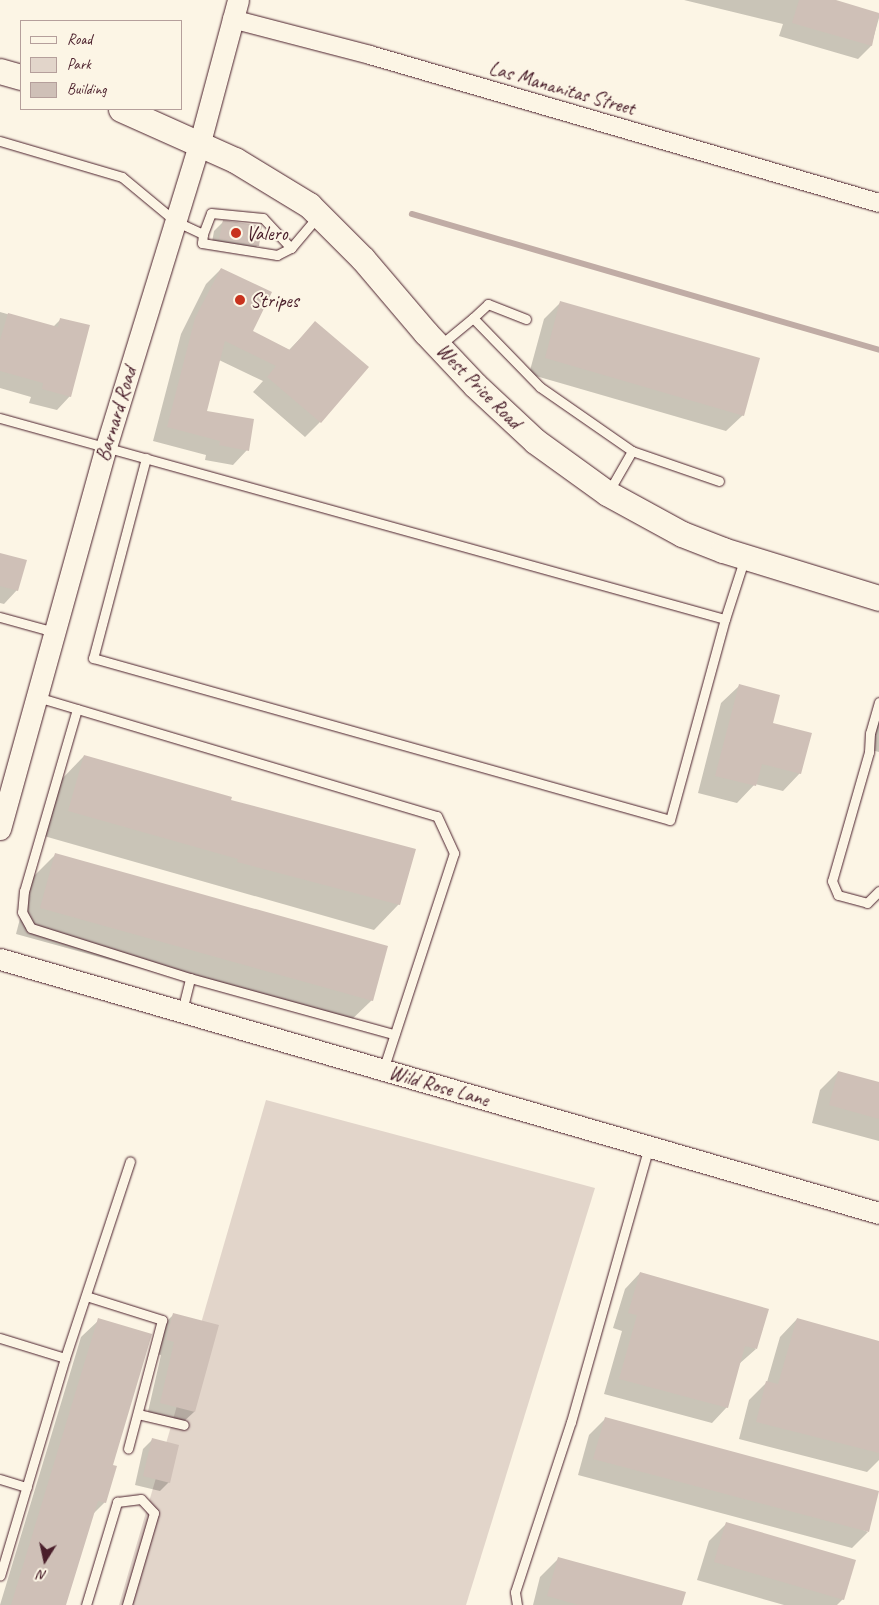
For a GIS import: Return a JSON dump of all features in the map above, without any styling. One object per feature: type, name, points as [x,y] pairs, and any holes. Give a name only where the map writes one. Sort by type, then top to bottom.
[{"type":"main road","points":[[0,71],[20,78]]},
{"type":"main road","name":"West Price Road","points":[[123,110],[200,142],[235,160],[309,205],[363,259],[439,347],[535,441],[607,493],[682,534],[745,557],[879,598]]},
{"type":"street","name":"Barnard Road","points":[[0,829],[106,447],[200,142],[235,10]]},
{"type":"street","name":"Las Mananitas Street","points":[[235,10],[380,58],[879,203]]},
{"type":"street","name":"Wild Rose Lane","points":[[0,959],[879,1213]]},
{"type":"lane","points":[[0,141],[122,177],[175,221],[203,234]]},
{"type":"lane","points":[[291,248],[263,218],[211,213],[203,234],[202,243],[277,256],[291,248],[319,215]]},
{"type":"lane","points":[[439,347],[488,304],[526,319]]},
{"type":"lane","points":[[473,318],[540,387],[632,451],[719,481]]},
{"type":"lane","points":[[0,418],[725,619]]},
{"type":"lane","points":[[607,493],[632,451]]},
{"type":"lane","points":[[146,458],[93,658],[670,820],[725,619],[745,557]]},
{"type":"lane","points":[[0,617],[55,632]]},
{"type":"lane","points":[[37,697],[437,816],[454,853],[383,1070]]},
{"type":"lane","points":[[879,702],[870,733],[870,752],[832,881],[838,895],[867,903],[879,891]]},
{"type":"lane","points":[[77,709],[24,891],[22,912],[31,928],[190,978],[394,1034]]},
{"type":"lane","points":[[870,752],[879,755]]},
{"type":"lane","points":[[182,1012],[190,978]]},
{"type":"lane","points":[[517,1605],[515,1592],[571,1422],[650,1146]]},
{"type":"lane","points":[[0,1576],[65,1358],[130,1161]]},
{"type":"lane","points":[[86,1296],[162,1320],[128,1449]]},
{"type":"lane","points":[[0,1338],[65,1358]]},
{"type":"lane","points":[[138,1414],[184,1425]]},
{"type":"lane","points":[[0,1479],[27,1487]]},
{"type":"lane","points":[[86,1605],[117,1502],[141,1499],[154,1513],[127,1605]]},
{"type":"green space","points":[[266,1100],[595,1188],[466,1605],[119,1605]]},
{"type":"building","points":[[799,0],[836,0],[879,13],[872,46],[792,23]]},
{"type":"building","points":[[223,220],[262,226],[259,246],[219,239]]},
{"type":"building","points":[[221,268],[272,292],[253,331],[290,350],[315,321],[369,367],[321,423],[267,377],[276,366],[225,341],[207,411],[254,419],[249,451],[219,445],[220,441],[167,427],[195,318]]},
{"type":"building","points":[[560,301],[760,358],[744,416],[545,358]]},
{"type":"building","points":[[8,313],[58,327],[60,318],[90,325],[71,397],[42,389],[43,383],[0,371],[0,340]]},
{"type":"building","points":[[0,553],[27,560],[18,591],[0,586]]},
{"type":"building","points":[[739,684],[780,695],[773,723],[812,733],[801,774],[762,764],[756,786],[715,776]]},
{"type":"building","points":[[84,755],[232,797],[231,800],[416,849],[400,905],[237,862],[238,859],[68,811]]},
{"type":"building","points":[[55,853],[388,946],[373,1001],[40,908]]},
{"type":"building","points":[[838,1071],[879,1082],[879,1119],[829,1105]]},
{"type":"building","points":[[640,1272],[769,1309],[757,1349],[745,1346],[728,1408],[619,1379],[637,1315],[628,1313]]},
{"type":"building","points":[[173,1313],[219,1325],[195,1412],[160,1403],[174,1342],[166,1340]]},
{"type":"building","points":[[98,1318],[152,1334],[113,1465],[117,1466],[106,1503],[98,1501],[66,1605],[11,1605]]},
{"type":"building","points":[[797,1318],[879,1341],[879,1453],[756,1422],[766,1381],[778,1384]]},
{"type":"building","points":[[605,1417],[879,1491],[869,1532],[593,1459]]},
{"type":"building","points":[[152,1438],[179,1445],[170,1483],[143,1476]]},
{"type":"building","points":[[726,1522],[856,1560],[844,1600],[714,1562]]},
{"type":"building","points":[[558,1557],[686,1592],[682,1605],[578,1605],[547,1596]]},
{"type":"waterway","points":[[412,214],[879,350]]},
{"type":"place","name":"Valero","points":[[236,233]]},
{"type":"place","name":"Stripes","points":[[240,300]]}]
